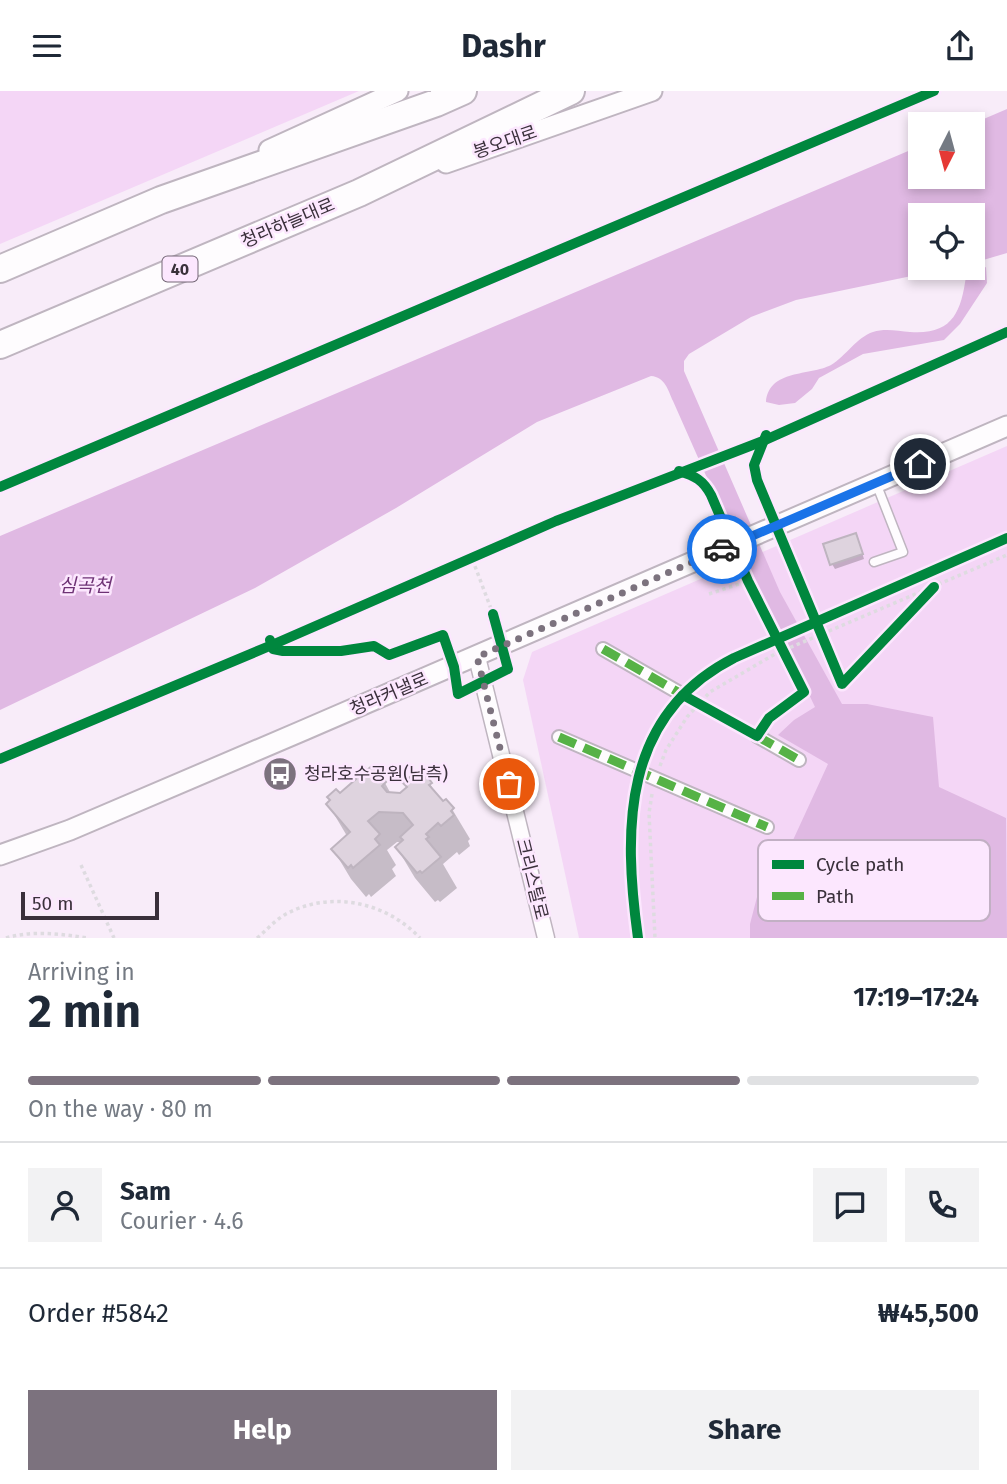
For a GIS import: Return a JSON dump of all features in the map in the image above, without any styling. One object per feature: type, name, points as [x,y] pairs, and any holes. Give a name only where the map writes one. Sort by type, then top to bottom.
[{"type":"highway","points":[[0,269],[161,200],[436,103],[463,91]]},
{"type":"highway","name":"청라하늘대로","points":[[0,345],[359,193],[571,91]]},
{"type":"street","points":[[161,200],[398,91]]},
{"type":"street","name":"봉오대로","points":[[359,193],[652,91]]},
{"type":"street","name":"청라커낼로","points":[[0,855],[70,830],[502,647],[773,526],[1007,426]]},
{"type":"street","points":[[603,649],[683,695]]},
{"type":"street","name":"크리스탈로","points":[[477,657],[546,938]]},
{"type":"street","points":[[757,736],[799,760]]},
{"type":"street","points":[[559,737],[767,827]]},
{"type":"lane","points":[[873,562],[903,552],[876,483]]},
{"type":"path","points":[[484,552],[468,557],[493,614],[502,647]]},
{"type":"path","points":[[775,655],[1007,555]]},
{"type":"path","points":[[742,568],[754,593]]},
{"type":"path","points":[[709,594],[748,581]]},
{"type":"path","points":[[918,606],[934,587]]},
{"type":"path","points":[[817,623],[827,647]]},
{"type":"path","points":[[779,642],[791,667]]},
{"type":"path","points":[[683,695],[711,710]]},
{"type":"path","points":[[81,865],[114,938]]},
{"type":"path","points":[[257,938],[286,914],[301,908],[340,902],[359,903],[393,916],[420,938]]},
{"type":"path","points":[[6,938],[41,933],[88,938]]},
{"type":"shaded area","points":[[0,91],[359,91],[0,244]]},
{"type":"shaded area","points":[[1007,446],[1007,938],[579,938],[523,680],[532,652]]},
{"type":"water","name":"심곡천","points":[[1007,109],[1007,253],[985,259],[985,203],[908,203],[908,277],[796,300],[751,317],[689,354],[684,361],[684,371],[780,592],[842,704],[867,704],[933,717],[939,787],[1006,818],[1007,938],[750,938],[750,924],[758,893],[758,921],[990,921],[990,840],[793,840],[828,764],[778,735],[794,720],[815,707],[763,599],[761,600],[668,389],[663,381],[656,377],[651,376],[537,422],[396,508],[255,588],[0,710],[0,536],[908,151],[908,189],[985,189],[985,118]]},
{"type":"water","points":[[985,267],[987,283],[960,324],[944,340],[863,354],[819,378],[812,389],[795,403],[779,405],[766,402],[774,384],[792,375],[831,365],[867,334],[887,330],[924,332],[945,325],[957,311],[965,280],[985,280]]},
{"type":"building","points":[[856,533],[863,554],[830,565],[823,544]]},
{"type":"building","points":[[363,766],[367,770],[372,766],[386,782],[382,786],[387,792],[400,793],[407,787],[403,783],[417,771],[419,774],[423,771],[432,783],[429,785],[443,801],[446,799],[454,808],[451,811],[454,815],[441,826],[438,823],[426,834],[429,837],[426,839],[441,857],[422,873],[417,873],[395,847],[403,840],[400,837],[413,825],[403,813],[379,812],[368,821],[380,834],[375,839],[380,845],[353,868],[351,865],[348,868],[331,849],[350,832],[326,804],[330,800],[327,797],[336,789],[340,793],[356,779],[353,775]]},
{"type":"marked path","points":[[603,649],[683,695]]},
{"type":"marked path","points":[[757,736],[799,760]]},
{"type":"marked path","points":[[559,737],[767,827]]},
{"type":"cycle path","points":[[0,487],[934,91]]},
{"type":"cycle path","points":[[0,759],[272,645],[556,521],[763,441],[1007,332]]},
{"type":"cycle path","points":[[766,435],[754,465],[757,480],[842,684],[934,587]]},
{"type":"cycle path","points":[[679,471],[698,479],[711,495],[748,581],[804,692],[769,718],[757,736],[683,695]]},
{"type":"cycle path","points":[[638,938],[633,897],[632,817],[638,779],[650,743],[670,710],[697,682],[734,658],[1007,538]]},
{"type":"cycle path","points":[[270,640],[273,649],[283,651],[341,651],[374,646],[389,655],[443,635],[454,667],[458,694],[508,669],[493,614]]},
{"type":"way so far","points":[[509,784],[477,657],[722,549]]},
{"type":"place","name":"청라호수공원(남측)","points":[[280,774]]},
{"type":"route","points":[[722,549],[920,464]]}]
